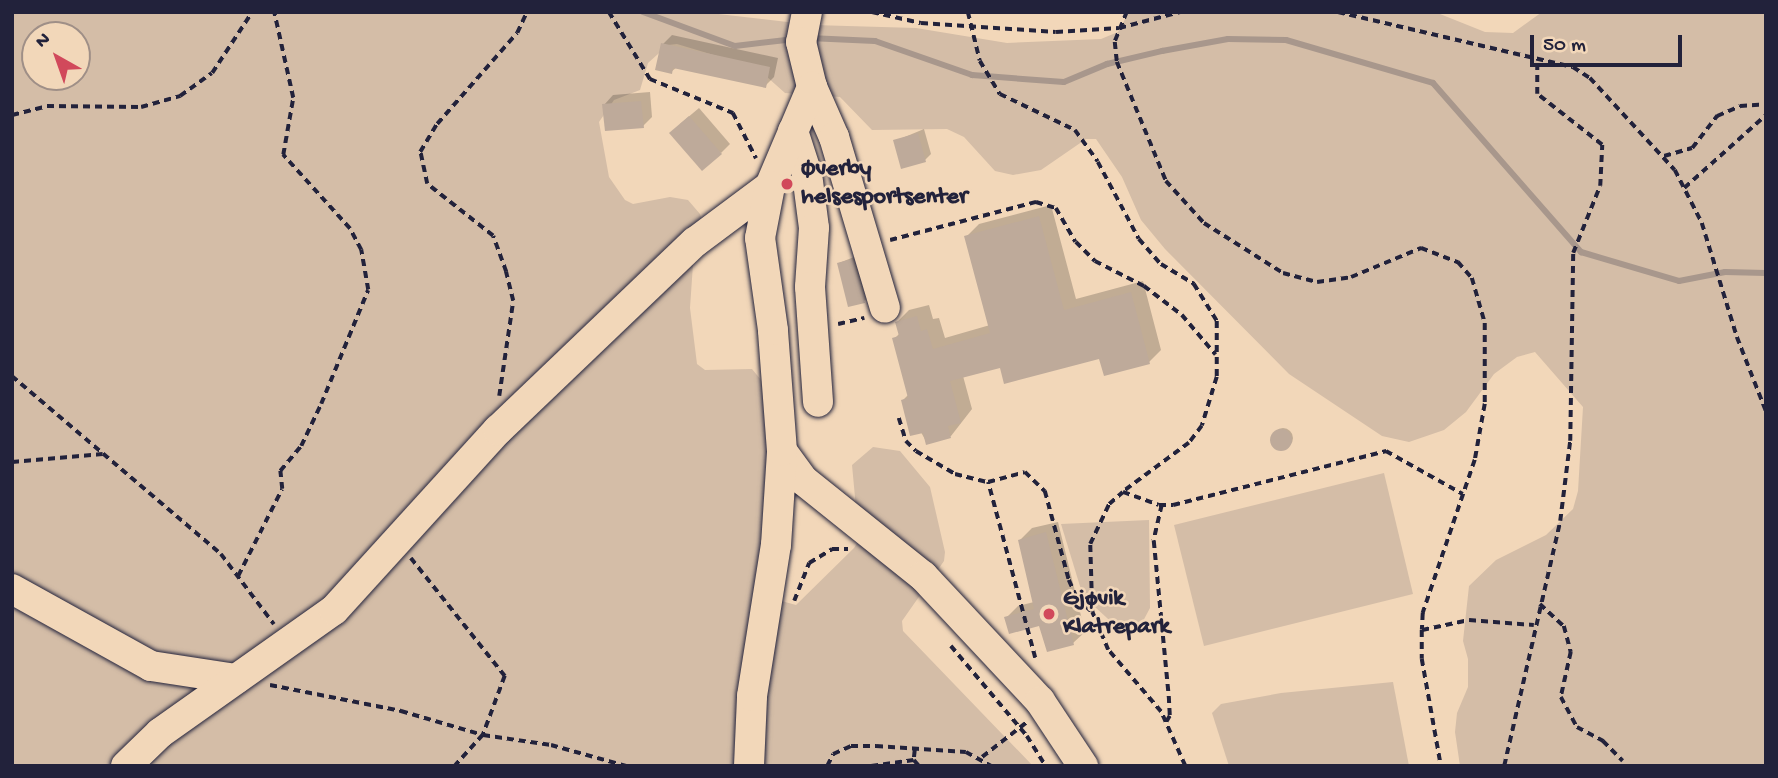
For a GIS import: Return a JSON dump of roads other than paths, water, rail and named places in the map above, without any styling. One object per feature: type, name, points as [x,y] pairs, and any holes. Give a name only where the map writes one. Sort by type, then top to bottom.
[{"type":"lane","points":[[807,12],[801,42],[812,87],[834,137],[885,309]]},
{"type":"lane","points":[[749,766],[752,696],[776,545],[782,451],[774,330],[760,238],[770,186],[812,87]]},
{"type":"lane","points":[[793,131],[807,174],[814,228],[810,287],[818,402]]},
{"type":"lane","points":[[126,766],[160,733],[334,610],[399,543],[498,430],[695,243],[770,186]]},
{"type":"lane","points":[[782,451],[803,480],[922,576],[1044,706],[1083,766]]},
{"type":"lane","points":[[12,589],[151,666],[236,679]]},
{"type":"waterway","points":[[643,12],[735,46],[795,39]]},
{"type":"waterway","points":[[809,38],[875,41],[972,75],[1064,82],[1107,64],[1162,51],[1228,39],[1286,40],[1433,83],[1581,252],[1679,281],[1725,272],[1766,273]]},
{"type":"place","name":"Øverby helsesportsenter","points":[[787,184]]},
{"type":"place","name":"Gjøvik Klatrepark","points":[[1049,614]]}]
